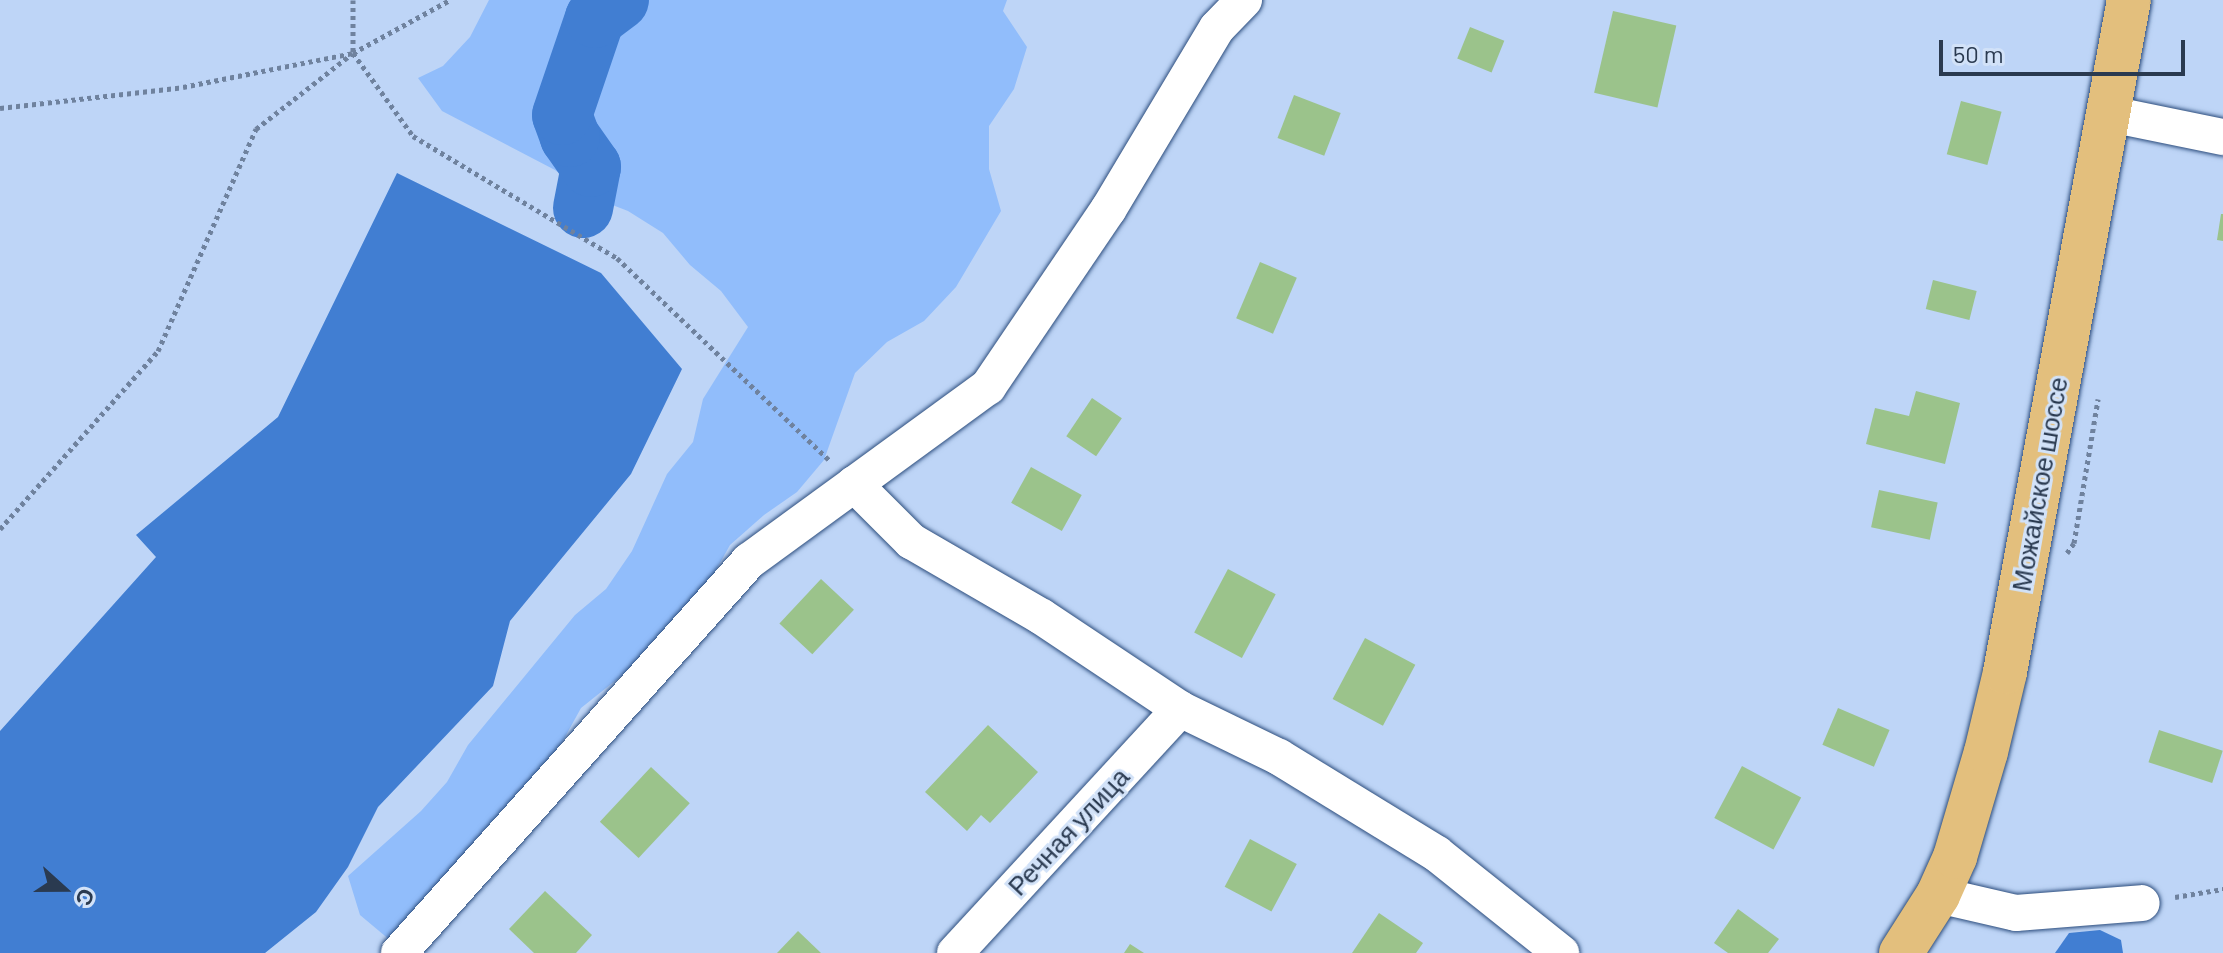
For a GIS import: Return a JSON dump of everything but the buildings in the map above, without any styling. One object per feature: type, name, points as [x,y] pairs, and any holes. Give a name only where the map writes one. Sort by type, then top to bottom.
[{"type":"main road","name":"Можайское шоссе","points":[[1901,953],[1938,895],[1970,813],[2005,672],[2129,0]]},
{"type":"street","points":[[399,953],[749,561],[988,387],[1108,210],[1217,28],[1244,0]]},
{"type":"street","points":[[2110,114],[2223,137]]},
{"type":"street","points":[[854,484],[911,541],[1042,617],[1180,709],[1279,757],[1437,854],[1561,953]]},
{"type":"street","name":"Речная улица","points":[[955,953],[1180,709]]},
{"type":"street","points":[[1938,895],[2016,913],[2142,903]]},
{"type":"path","points":[[353,0],[353,53],[413,136],[617,258],[854,484]]},
{"type":"path","points":[[0,529],[158,351],[256,129],[353,53],[450,0]]},
{"type":"path","points":[[0,108],[183,87],[353,53]]},
{"type":"path","points":[[2142,903],[2223,889]]},
{"type":"shaded area","points":[[489,0],[1007,0],[1003,11],[1027,47],[1014,89],[989,126],[989,169],[1001,211],[956,287],[924,321],[887,342],[855,373],[824,460],[797,492],[764,515],[730,545],[685,625],[581,708],[535,782],[474,841],[427,915],[391,941],[360,915],[348,876],[421,811],[447,782],[468,745],[575,615],[606,589],[632,551],[667,474],[693,442],[703,399],[748,327],[721,291],[690,265],[663,233],[628,211],[589,196],[555,170],[442,111],[418,78],[443,66],[470,37]]},
{"type":"shaded area","points":[[397,173],[601,273],[682,369],[631,474],[510,621],[493,686],[378,807],[348,867],[316,912],[265,953],[0,953],[0,731],[156,557],[136,535],[278,417]]},
{"type":"shaded area","points":[[2100,930],[2121,940],[2123,953],[2055,953],[2069,933]]},
{"type":"waterway","points":[[583,208],[591,167],[570,137],[562,115],[595,18],[619,0]]}]
